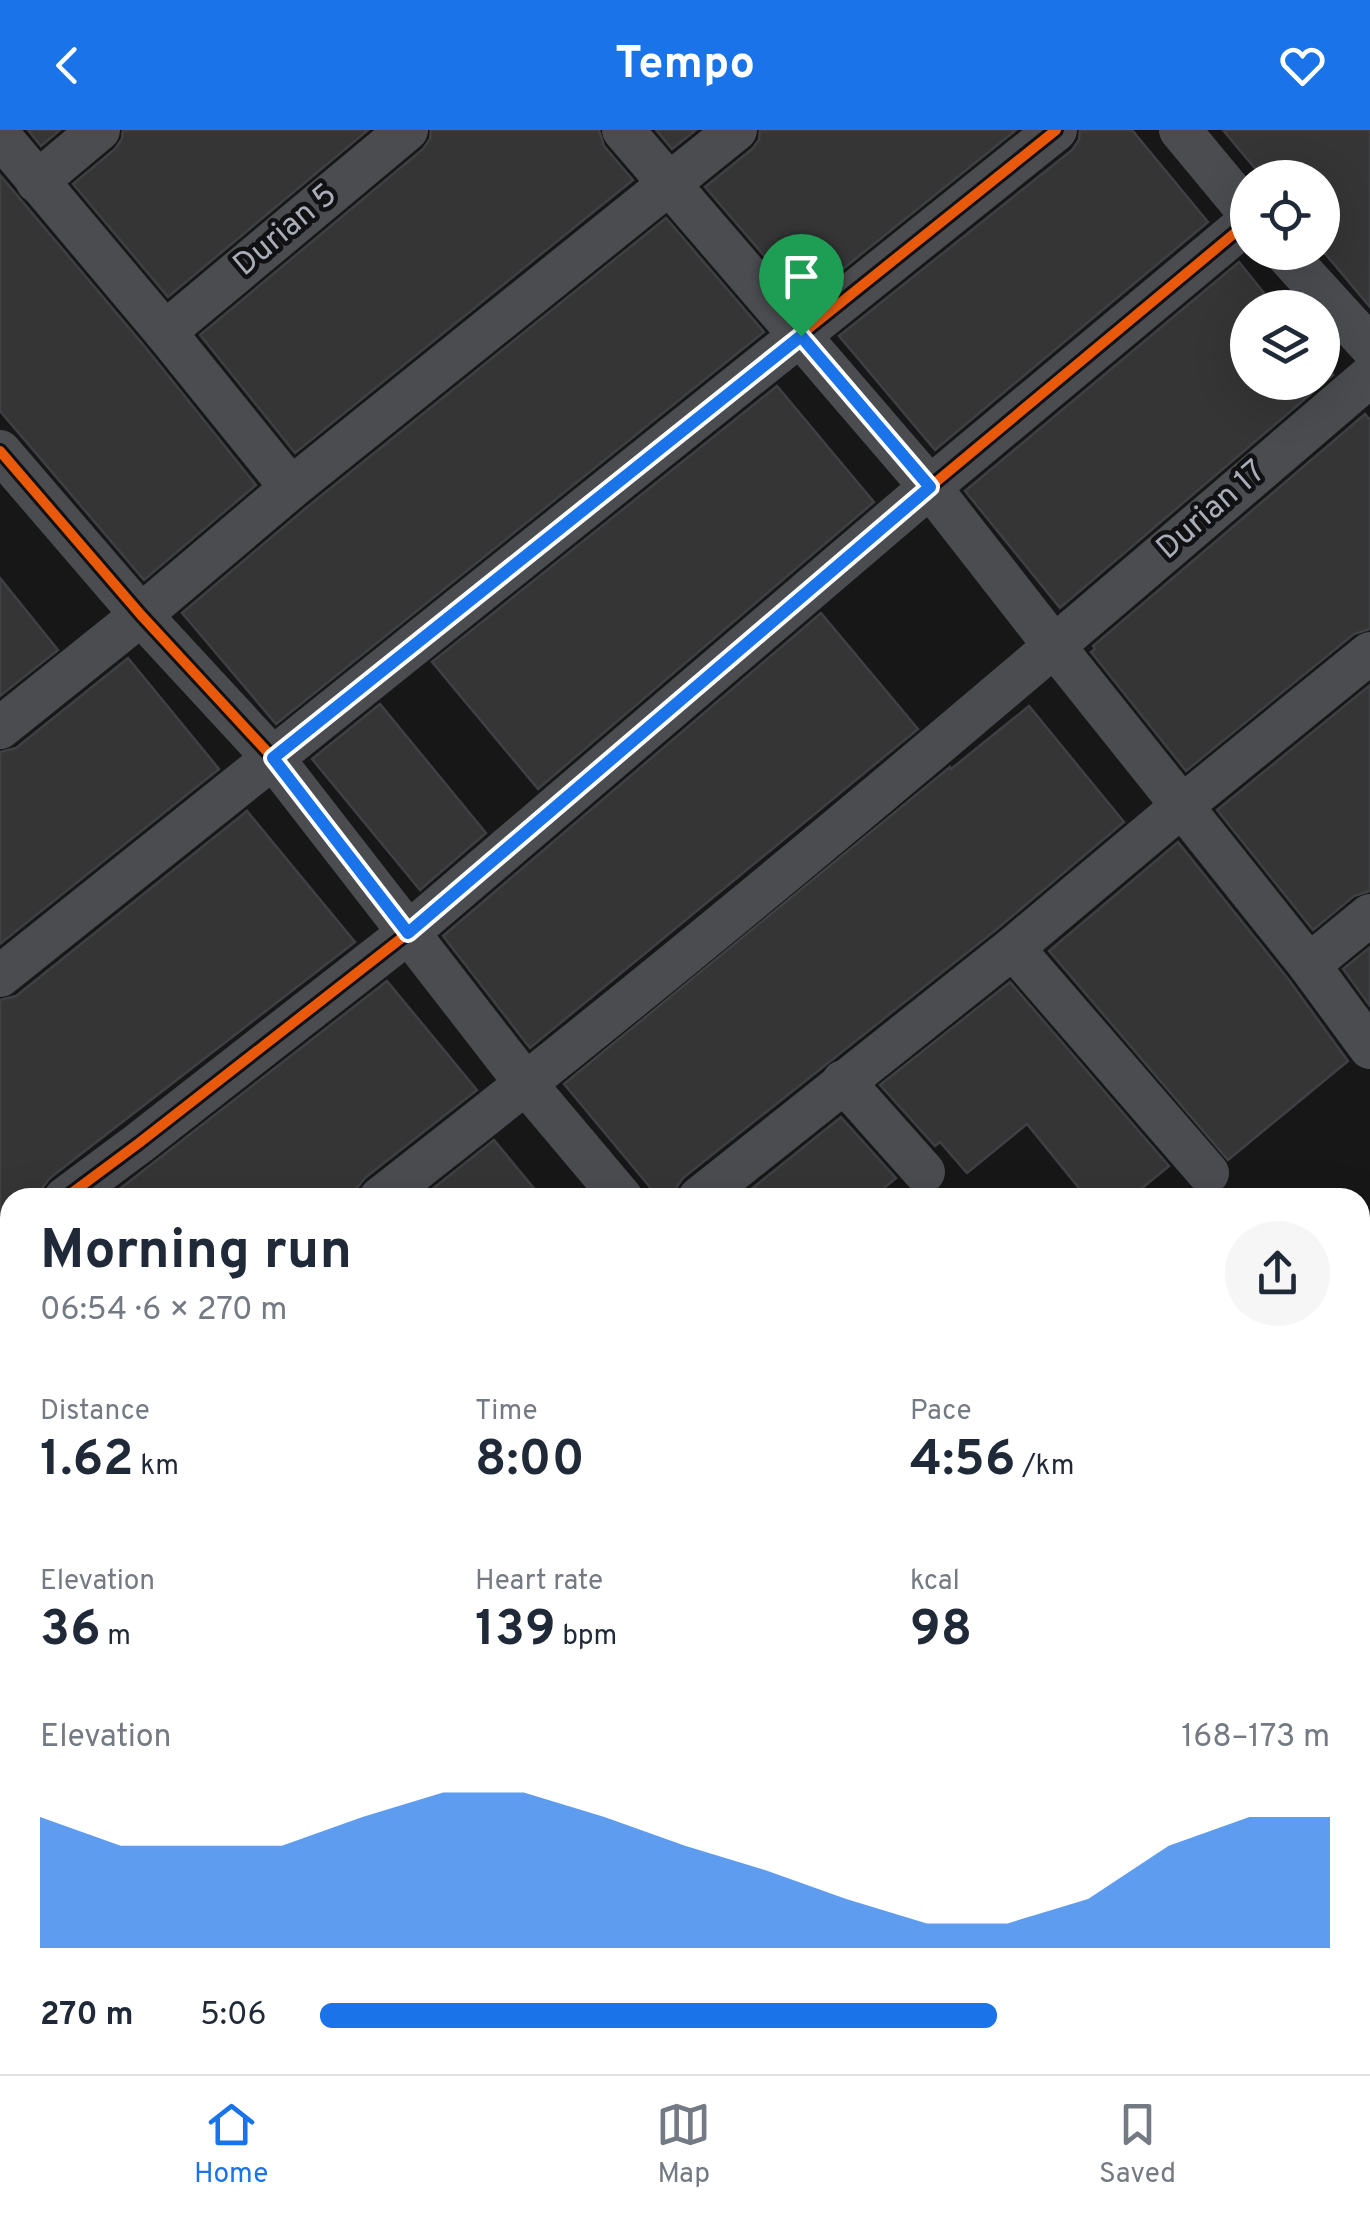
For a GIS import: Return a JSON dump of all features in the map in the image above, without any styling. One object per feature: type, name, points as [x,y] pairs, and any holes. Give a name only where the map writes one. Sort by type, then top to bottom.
[{"type":"street","points":[[37,182],[98,130]]},
{"type":"street","name":"Durian 5","points":[[165,332],[407,130]]},
{"type":"street","points":[[624,130],[930,487],[1309,965],[1370,1048]]},
{"type":"street","points":[[0,728],[736,130]]},
{"type":"street","points":[[0,976],[1056,130]]},
{"type":"street","points":[[1180,130],[1230,190]]},
{"type":"street","points":[[0,136],[291,488]]},
{"type":"street","points":[[78,1188],[408,933],[930,487],[1230,237]]},
{"type":"street","points":[[1300,270],[1370,346]]},
{"type":"street","name":"Durian 17","points":[[393,1188],[526,1084],[1054,647],[1370,376]]},
{"type":"street","points":[[0,450],[141,615],[273,758],[526,1084],[614,1188]]},
{"type":"street","points":[[711,1188],[1013,948],[1370,653]]},
{"type":"street","points":[[1309,965],[1370,915]]},
{"type":"street","points":[[1013,948],[1208,1174]]},
{"type":"street","points":[[843,1081],[924,1172]]},
{"type":"building","points":[[28,130],[60,130],[41,146]]},
{"type":"building","points":[[123,130],[368,130],[168,297],[73,184],[115,149]]},
{"type":"building","points":[[431,130],[599,130],[604,146],[633,180],[295,453],[200,335],[423,149]]},
{"type":"building","points":[[656,130],[696,130],[672,149]]},
{"type":"building","points":[[760,130],[1016,130],[803,301],[705,187],[752,149]]},
{"type":"building","points":[[1080,130],[1132,130],[1208,222],[935,450],[839,336],[1072,150]]},
{"type":"building","points":[[1223,130],[1370,130],[1370,307],[1339,270],[1340,160],[1248,160]]},
{"type":"building","points":[[0,175],[256,485],[144,580],[0,411]]},
{"type":"building","points":[[666,218],[764,332],[276,724],[182,613],[307,507]]},
{"type":"building","points":[[1230,270],[1245,270],[1262,290],[1230,290],[1230,400],[1304,400],[1060,608],[965,491]]},
{"type":"building","points":[[777,386],[874,502],[538,789],[432,662]]},
{"type":"building","points":[[1365,414],[1370,420],[1370,629],[1354,634],[1186,771],[1091,652],[1093,646]]},
{"type":"building","points":[[0,578],[58,650],[0,696]]},
{"type":"building","points":[[821,613],[918,729],[530,1048],[443,936]]},
{"type":"building","points":[[128,658],[219,769],[0,944],[0,752],[16,748]]},
{"type":"building","points":[[1370,685],[1370,891],[1354,896],[1313,930],[1217,810]]},
{"type":"building","points":[[380,704],[486,833],[420,890],[312,759]]},
{"type":"building","points":[[1029,706],[1124,822],[997,929],[683,1178],[676,1188],[651,1188],[564,1084]]},
{"type":"building","points":[[247,811],[355,942],[50,1178],[43,1188],[0,1188],[0,1000],[16,996]]},
{"type":"building","points":[[1178,842],[1289,980],[1348,1061],[1228,1160],[1049,951]]},
{"type":"building","points":[[1370,947],[1370,1006],[1343,969]]},
{"type":"building","points":[[387,981],[477,1090],[357,1188],[121,1188]]},
{"type":"building","points":[[1010,982],[1169,1166],[1142,1188],[1079,1188],[1027,1124],[967,1173],[940,1142],[935,1146],[880,1085]]},
{"type":"building","points":[[841,1117],[896,1178],[884,1188],[752,1188]]},
{"type":"building","points":[[494,1140],[534,1188],[434,1188]]},
{"type":"cycle path","points":[[0,451],[141,615],[273,758],[1056,130]]},
{"type":"cycle path","points":[[78,1188],[408,933],[930,487],[1230,237]]},
{"type":"route","points":[[801,336],[930,487],[408,933],[273,758],[801,336]]}]
